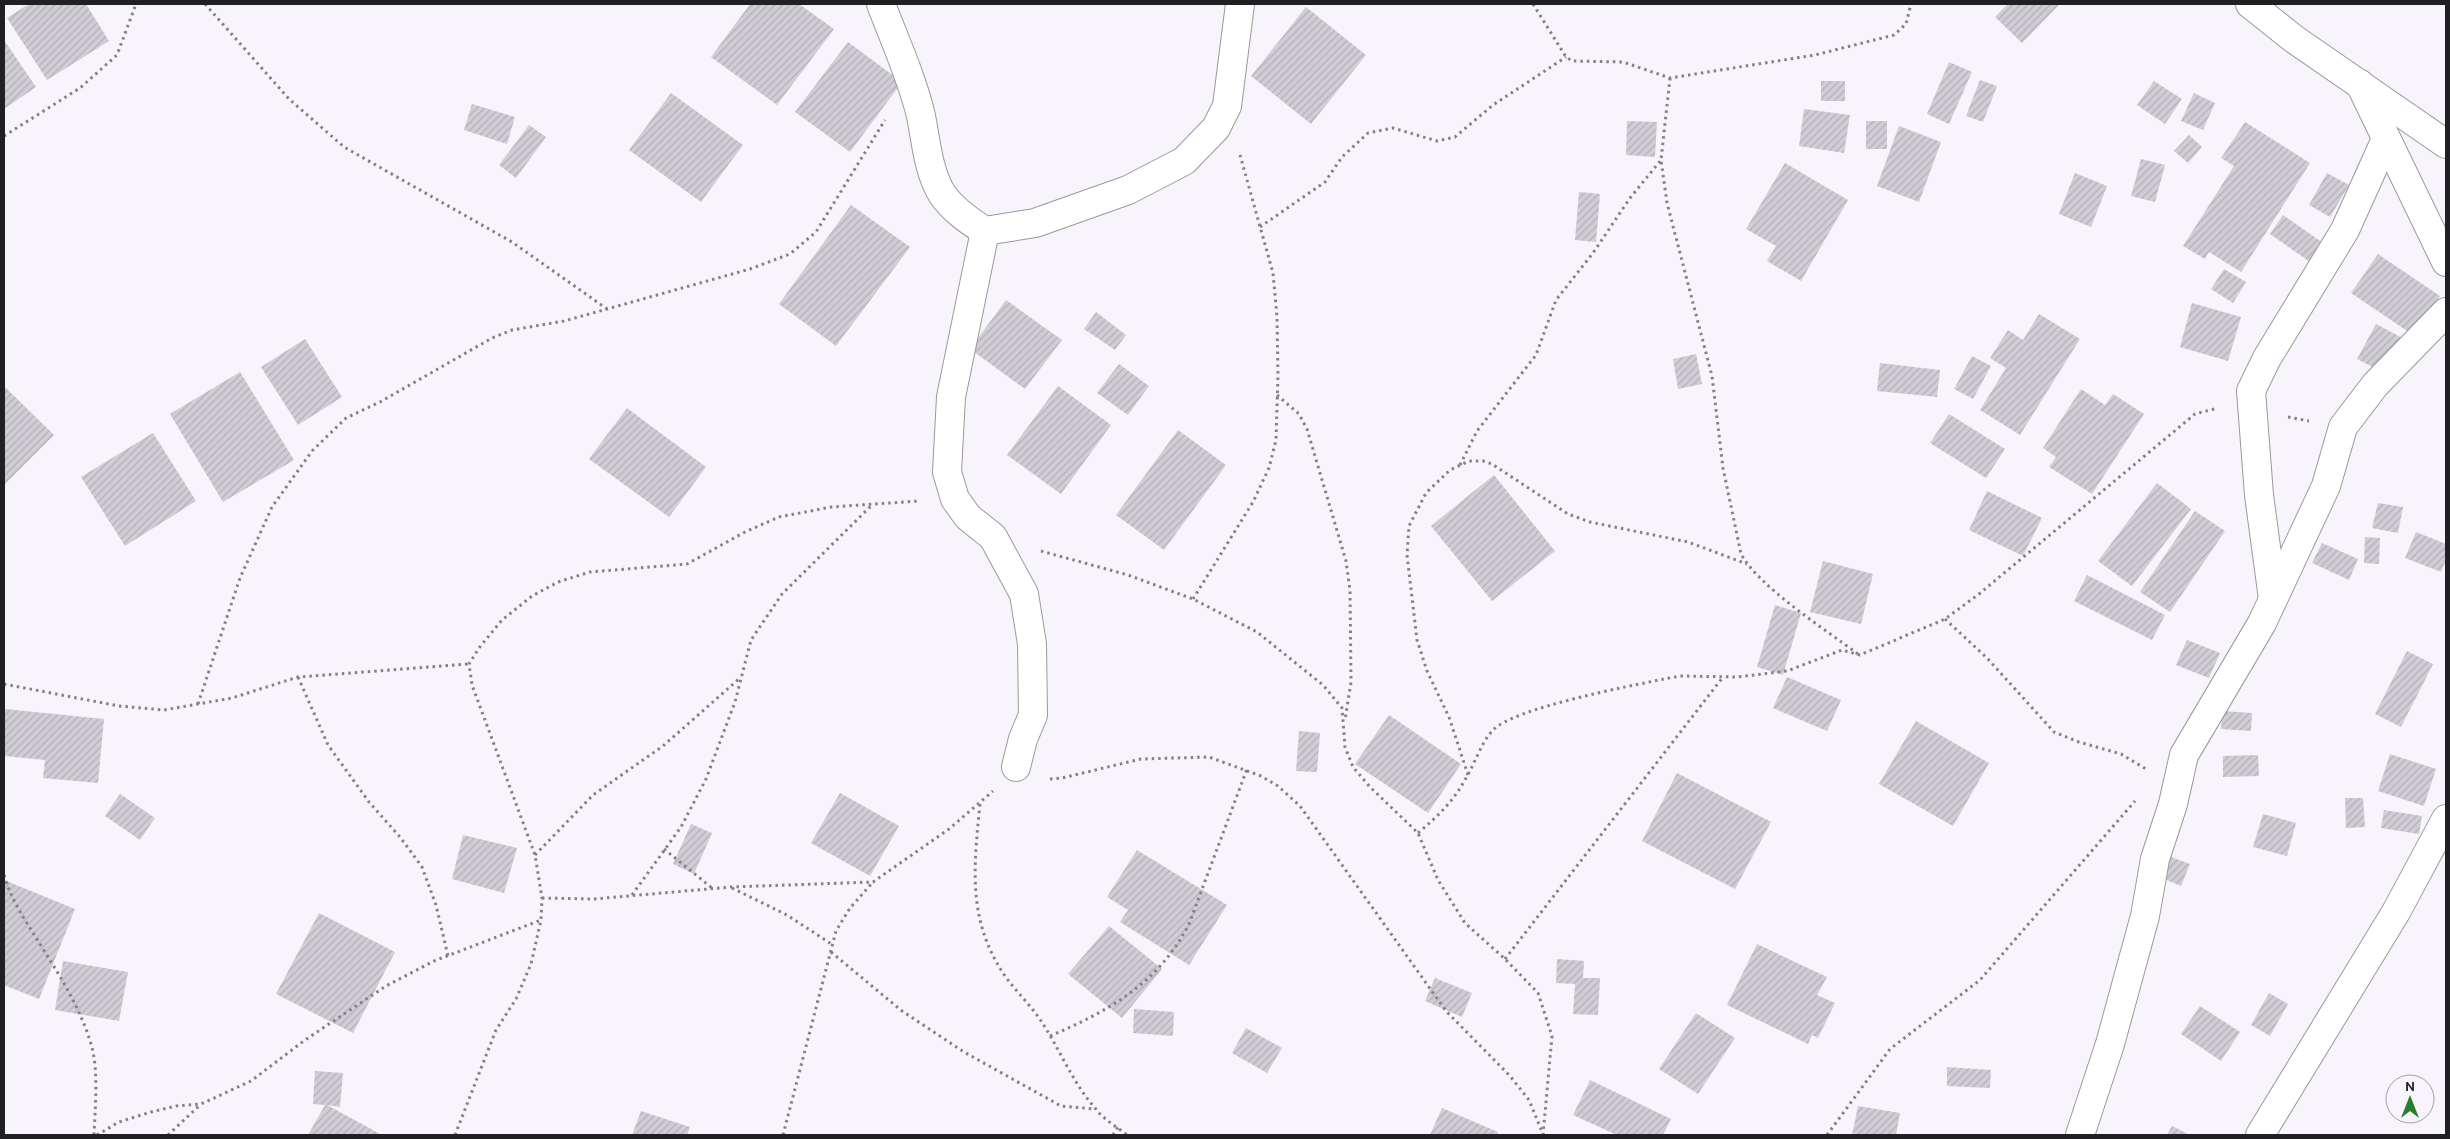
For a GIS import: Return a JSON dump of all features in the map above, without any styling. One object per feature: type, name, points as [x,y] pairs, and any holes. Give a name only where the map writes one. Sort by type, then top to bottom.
[{"type":"street","points":[[881,4],[908,76],[920,116],[928,156],[942,193],[963,217],[985,232],[1035,223],[1128,190],[1184,161],[1216,128],[1227,106],[1240,4]]},
{"type":"street","points":[[2250,4],[2294,39],[2359,82],[2446,144]]},
{"type":"street","points":[[2359,82],[2446,262]]},
{"type":"street","points":[[2273,599],[2251,410],[2251,391],[2267,358],[2344,230],[2386,139]]},
{"type":"street","points":[[985,232],[951,397],[947,472],[955,499],[968,517],[993,537],[1024,594],[1030,621],[1033,714],[1023,739],[1016,767]]},
{"type":"street","points":[[2080,1135],[2110,1044],[2143,925],[2155,859],[2173,804],[2184,755],[2262,623],[2326,486],[2343,427],[2375,385],[2446,312]]},
{"type":"street","points":[[2260,1135],[2396,912],[2446,819]]},
{"type":"path","points":[[4,136],[80,88],[118,55],[136,4]]},
{"type":"path","points":[[205,4],[289,99],[344,147],[512,242],[608,309]]},
{"type":"path","points":[[1533,4],[1566,57],[1578,62],[1623,62],[1670,78],[1815,55],[1894,35],[1906,24],[1911,4]]},
{"type":"path","points":[[1260,227],[1325,182],[1342,157],[1368,133],[1393,128],[1437,141],[1450,139],[1512,91],[1566,57]]},
{"type":"path","points":[[198,704],[240,578],[272,508],[312,452],[346,418],[380,402],[492,338],[512,330],[564,321],[608,309],[750,269],[790,254],[816,232],[872,144],[908,76]]},
{"type":"path","points":[[1670,78],[1661,160],[1666,203],[1712,376],[1730,502],[1742,554],[1747,564],[1771,588],[1860,655]]},
{"type":"path","points":[[1193,599],[1253,502],[1269,468],[1276,440],[1277,316],[1273,273],[1227,106]]},
{"type":"path","points":[[1459,466],[1478,430],[1536,355],[1556,300],[1593,253],[1630,198],[1661,160]]},
{"type":"path","points":[[1277,394],[1298,414],[1307,428],[1346,561],[1350,590],[1351,682],[1344,725]]},
{"type":"path","points":[[1418,833],[1448,806],[1494,729],[1507,720],[1538,709],[1680,676],[1723,677],[1787,671],[1842,650],[1860,655],[1945,619],[1987,588],[2195,414],[2214,408],[2251,410],[2343,427]]},
{"type":"path","points":[[1468,775],[1449,717],[1427,671],[1417,640],[1407,555],[1409,526],[1415,511],[1426,493],[1450,470],[1469,461],[1483,461],[1492,464],[1568,514],[1590,522],[1688,542],[1747,564]]},
{"type":"path","points":[[455,1135],[496,1030],[516,999],[531,964],[541,920],[542,898],[535,855],[472,685],[469,664],[479,648],[502,620],[532,596],[558,582],[590,572],[687,564],[737,536],[778,517],[831,507],[955,499]]},
{"type":"path","points":[[631,895],[681,827],[706,779],[735,702],[751,640],[782,594],[832,542],[873,504]]},
{"type":"path","points":[[993,537],[1128,575],[1193,599],[1257,632],[1324,685],[1342,708],[1345,747],[1353,766],[1370,787],[1418,833],[1438,880],[1465,923],[1538,992],[1552,1036],[1543,1135]]},
{"type":"path","points":[[1945,619],[1987,658],[2054,732],[2079,742],[2121,754],[2165,783],[2184,755]]},
{"type":"path","points":[[4,684],[119,706],[164,710],[232,698],[298,678],[469,664]]},
{"type":"path","points":[[1505,959],[1723,677]]},
{"type":"path","points":[[298,678],[328,745],[369,802],[400,837],[422,867],[432,891],[448,956]]},
{"type":"path","points":[[535,855],[593,795],[663,746],[740,678]]},
{"type":"path","points":[[1045,779],[1062,778],[1141,759],[1209,757],[1246,769],[1278,786],[1300,806],[1446,1011],[1510,1076],[1530,1100],[1543,1135]]},
{"type":"path","points":[[783,1135],[836,931],[850,908],[873,882],[949,829],[980,803],[1016,767]]},
{"type":"path","points":[[1050,1036],[1107,1010],[1152,973],[1177,947],[1189,924],[1246,769]]},
{"type":"path","points":[[1827,1135],[1890,1048],[1980,980],[2138,798]]},
{"type":"path","points":[[980,803],[974,861],[974,895],[982,933],[1003,972],[1043,1023],[1070,1073],[1095,1109],[1127,1135]]},
{"type":"path","points":[[664,849],[713,889]]},
{"type":"path","points":[[4,875],[11,898],[64,984],[80,1015],[92,1046],[95,1088],[95,1135],[120,1122],[150,1112],[176,1106],[201,1104]]},
{"type":"path","points":[[542,898],[594,899],[731,887],[873,882]]},
{"type":"path","points":[[731,887],[787,915],[833,945]]},
{"type":"path","points":[[168,1135],[201,1104],[251,1081],[304,1040],[386,986],[448,956],[541,920]]},
{"type":"path","points":[[831,952],[902,1011],[964,1052],[1061,1106],[1095,1109]]},
{"type":"path","points":[[1114,1135],[1118,1128]]},
{"type":"building","points":[[29,4],[86,4],[109,41],[47,80],[7,18]]},
{"type":"building","points":[[750,4],[799,4],[834,29],[777,105],[711,57]]},
{"type":"building","points":[[2008,4],[2059,5],[2022,43],[1995,17]]},
{"type":"building","points":[[1306,7],[1366,55],[1311,124],[1251,76]]},
{"type":"building","points":[[4,40],[36,87],[4,109]]},
{"type":"building","points":[[848,42],[902,82],[850,152],[795,112]]},
{"type":"building","points":[[1949,62],[1972,72],[1949,124],[1927,114]]},
{"type":"building","points":[[1980,80],[1997,86],[1983,122],[1966,116]]},
{"type":"building","points":[[1821,81],[1845,81],[1845,101],[1821,101]]},
{"type":"building","points":[[2154,81],[2182,99],[2165,124],[2137,105]]},
{"type":"building","points":[[671,93],[743,145],[701,202],[629,150]]},
{"type":"building","points":[[2194,93],[2215,103],[2203,130],[2181,121]]},
{"type":"building","points":[[472,104],[515,117],[507,144],[464,130]]},
{"type":"building","points":[[1804,109],[1850,115],[1844,153],[1799,146]]},
{"type":"building","points":[[1627,121],[1657,122],[1655,157],[1626,155]]},
{"type":"building","points":[[1866,121],[1887,121],[1887,149],[1866,149]]},
{"type":"building","points":[[2245,122],[2310,163],[2241,272],[2209,252],[2205,259],[2183,246],[2234,166],[2221,158]]},
{"type":"building","points":[[529,125],[546,137],[516,178],[499,165]]},
{"type":"building","points":[[1899,126],[1941,142],[1919,202],[1877,186]]},
{"type":"building","points":[[2189,135],[2202,147],[2188,163],[2174,151]]},
{"type":"building","points":[[2141,159],[2165,165],[2155,202],[2131,196]]},
{"type":"building","points":[[1785,163],[1848,200],[1801,281],[1767,261],[1776,246],[1746,229]]},
{"type":"building","points":[[2075,173],[2107,186],[2091,227],[2059,214]]},
{"type":"building","points":[[2327,173],[2349,185],[2330,217],[2309,205]]},
{"type":"building","points":[[1579,192],[1600,194],[1596,242],[1575,240]]},
{"type":"building","points":[[851,205],[910,247],[836,346],[779,304]]},
{"type":"building","points":[[2283,215],[2323,243],[2310,262],[2270,234]]},
{"type":"building","points":[[2378,254],[2440,296],[2413,335],[2351,293]]},
{"type":"building","points":[[2224,269],[2246,282],[2233,303],[2211,289]]},
{"type":"building","points":[[1006,300],[1062,340],[1025,389],[970,349]]},
{"type":"building","points":[[2192,303],[2241,317],[2228,361],[2180,347]]},
{"type":"building","points":[[1096,312],[1126,335],[1115,350],[1084,329]]},
{"type":"building","points":[[2039,314],[2080,339],[2020,435],[1980,410],[2006,368],[1990,358],[2008,330],[2023,340]]},
{"type":"building","points":[[2376,324],[2408,341],[2390,376],[2357,359]]},
{"type":"building","points":[[305,339],[342,397],[298,425],[261,367]]},
{"type":"building","points":[[1696,354],[1702,384],[1678,389],[1673,359]]},
{"type":"building","points":[[1972,356],[1991,366],[1973,399],[1954,389]]},
{"type":"building","points":[[1880,363],[1940,370],[1937,397],[1877,391]]},
{"type":"building","points":[[1119,364],[1149,386],[1128,415],[1097,393]]},
{"type":"building","points":[[240,372],[294,460],[223,502],[170,414]]},
{"type":"building","points":[[4,386],[54,435],[4,485]]},
{"type":"building","points":[[1058,386],[1111,425],[1061,494],[1007,455]]},
{"type":"building","points":[[2081,389],[2105,405],[2113,394],[2144,414],[2092,494],[2049,467],[2056,457],[2043,448]]},
{"type":"building","points":[[627,408],[706,467],[669,517],[589,459]]},
{"type":"building","points":[[1949,414],[2005,449],[1986,478],[1930,443]]},
{"type":"building","points":[[1178,430],[1226,465],[1164,550],[1116,515]]},
{"type":"building","points":[[153,433],[196,501],[125,546],[81,477]]},
{"type":"building","points":[[1494,475],[1555,551],[1492,601],[1431,526]]},
{"type":"building","points":[[2157,483],[2191,509],[2132,586],[2098,561]]},
{"type":"building","points":[[1987,491],[2042,518],[2023,556],[1969,530]]},
{"type":"building","points":[[2378,503],[2403,507],[2398,533],[2372,528]]},
{"type":"building","points":[[2195,511],[2225,531],[2170,612],[2140,592]]},
{"type":"building","points":[[2416,532],[2446,544],[2446,560],[2441,572],[2405,558]]},
{"type":"building","points":[[2365,537],[2380,538],[2379,564],[2364,563]]},
{"type":"building","points":[[2322,543],[2358,559],[2349,580],[2312,563]]},
{"type":"building","points":[[1823,561],[1873,574],[1861,624],[1810,612]]},
{"type":"building","points":[[2087,575],[2165,615],[2152,640],[2074,601]]},
{"type":"building","points":[[1775,605],[1801,613],[1783,675],[1757,667]]},
{"type":"building","points":[[2187,640],[2220,653],[2209,678],[2176,665]]},
{"type":"building","points":[[2407,651],[2433,664],[2401,727],[2375,714]]},
{"type":"building","points":[[1787,677],[1841,700],[1827,731],[1773,708]]},
{"type":"building","points":[[5,709],[104,719],[98,783],[43,778],[45,760],[4,756]]},
{"type":"building","points":[[2222,711],[2252,713],[2251,731],[2221,729]]},
{"type":"building","points":[[1389,715],[1461,764],[1428,813],[1355,764]]},
{"type":"building","points":[[1916,721],[1989,763],[1953,826],[1879,784]]},
{"type":"building","points":[[1299,731],[1320,733],[1317,772],[1296,771]]},
{"type":"building","points":[[2390,754],[2436,769],[2424,806],[2378,791]]},
{"type":"building","points":[[2258,755],[2259,776],[2223,777],[2223,756]]},
{"type":"building","points":[[1677,773],[1771,822],[1735,889],[1642,841]]},
{"type":"building","points":[[840,793],[899,826],[870,876],[811,843]]},
{"type":"building","points":[[120,794],[155,818],[140,840],[105,816]]},
{"type":"building","points":[[2345,798],[2363,798],[2365,827],[2346,828]]},
{"type":"building","points":[[2384,810],[2422,816],[2419,834],[2381,828]]},
{"type":"building","points":[[2263,814],[2296,823],[2287,856],[2253,847]]},
{"type":"building","points":[[691,824],[712,833],[694,874],[673,864]]},
{"type":"building","points":[[463,835],[517,848],[504,893],[452,879]]},
{"type":"building","points":[[1137,850],[1227,905],[1189,965],[1120,922],[1128,910],[1107,897]]},
{"type":"building","points":[[2166,855],[2190,864],[2181,886],[2157,876]]},
{"type":"building","points":[[4,880],[75,909],[39,999],[4,985]]},
{"type":"building","points":[[319,913],[395,952],[353,1033],[276,994]]},
{"type":"building","points":[[1109,926],[1162,969],[1122,1018],[1068,974]]},
{"type":"building","points":[[1757,944],[1827,977],[1817,995],[1835,1003],[1818,1038],[1812,1035],[1808,1044],[1727,1005]]},
{"type":"building","points":[[1557,959],[1584,961],[1583,978],[1600,978],[1598,1015],[1573,1014],[1575,984],[1556,983]]},
{"type":"building","points":[[63,961],[128,972],[119,1021],[55,1010]]},
{"type":"building","points":[[1435,978],[1472,993],[1462,1017],[1425,1001]]},
{"type":"building","points":[[2269,993],[2288,1004],[2270,1036],[2251,1025]]},
{"type":"building","points":[[2200,1006],[2240,1032],[2221,1061],[2181,1034]]},
{"type":"building","points":[[1134,1009],[1174,1012],[1173,1036],[1133,1033]]},
{"type":"building","points":[[1696,1013],[1735,1038],[1698,1094],[1659,1069]]},
{"type":"building","points":[[1246,1028],[1282,1048],[1267,1073],[1232,1053]]},
{"type":"building","points":[[1947,1067],[1991,1070],[1990,1088],[1947,1086]]},
{"type":"building","points":[[315,1071],[343,1073],[340,1107],[327,1105],[382,1135],[308,1135],[325,1105],[313,1104]]},
{"type":"building","points":[[1590,1080],[1671,1119],[1663,1135],[1617,1135],[1573,1115]]},
{"type":"building","points":[[1858,1106],[1900,1113],[1896,1135],[1852,1135]]},
{"type":"building","points":[[1442,1108],[1498,1132],[1497,1135],[1430,1135]]},
{"type":"building","points":[[641,1111],[690,1127],[687,1135],[632,1135]]},
{"type":"building","points":[[2172,1126],[2190,1135],[2167,1135]]}]
